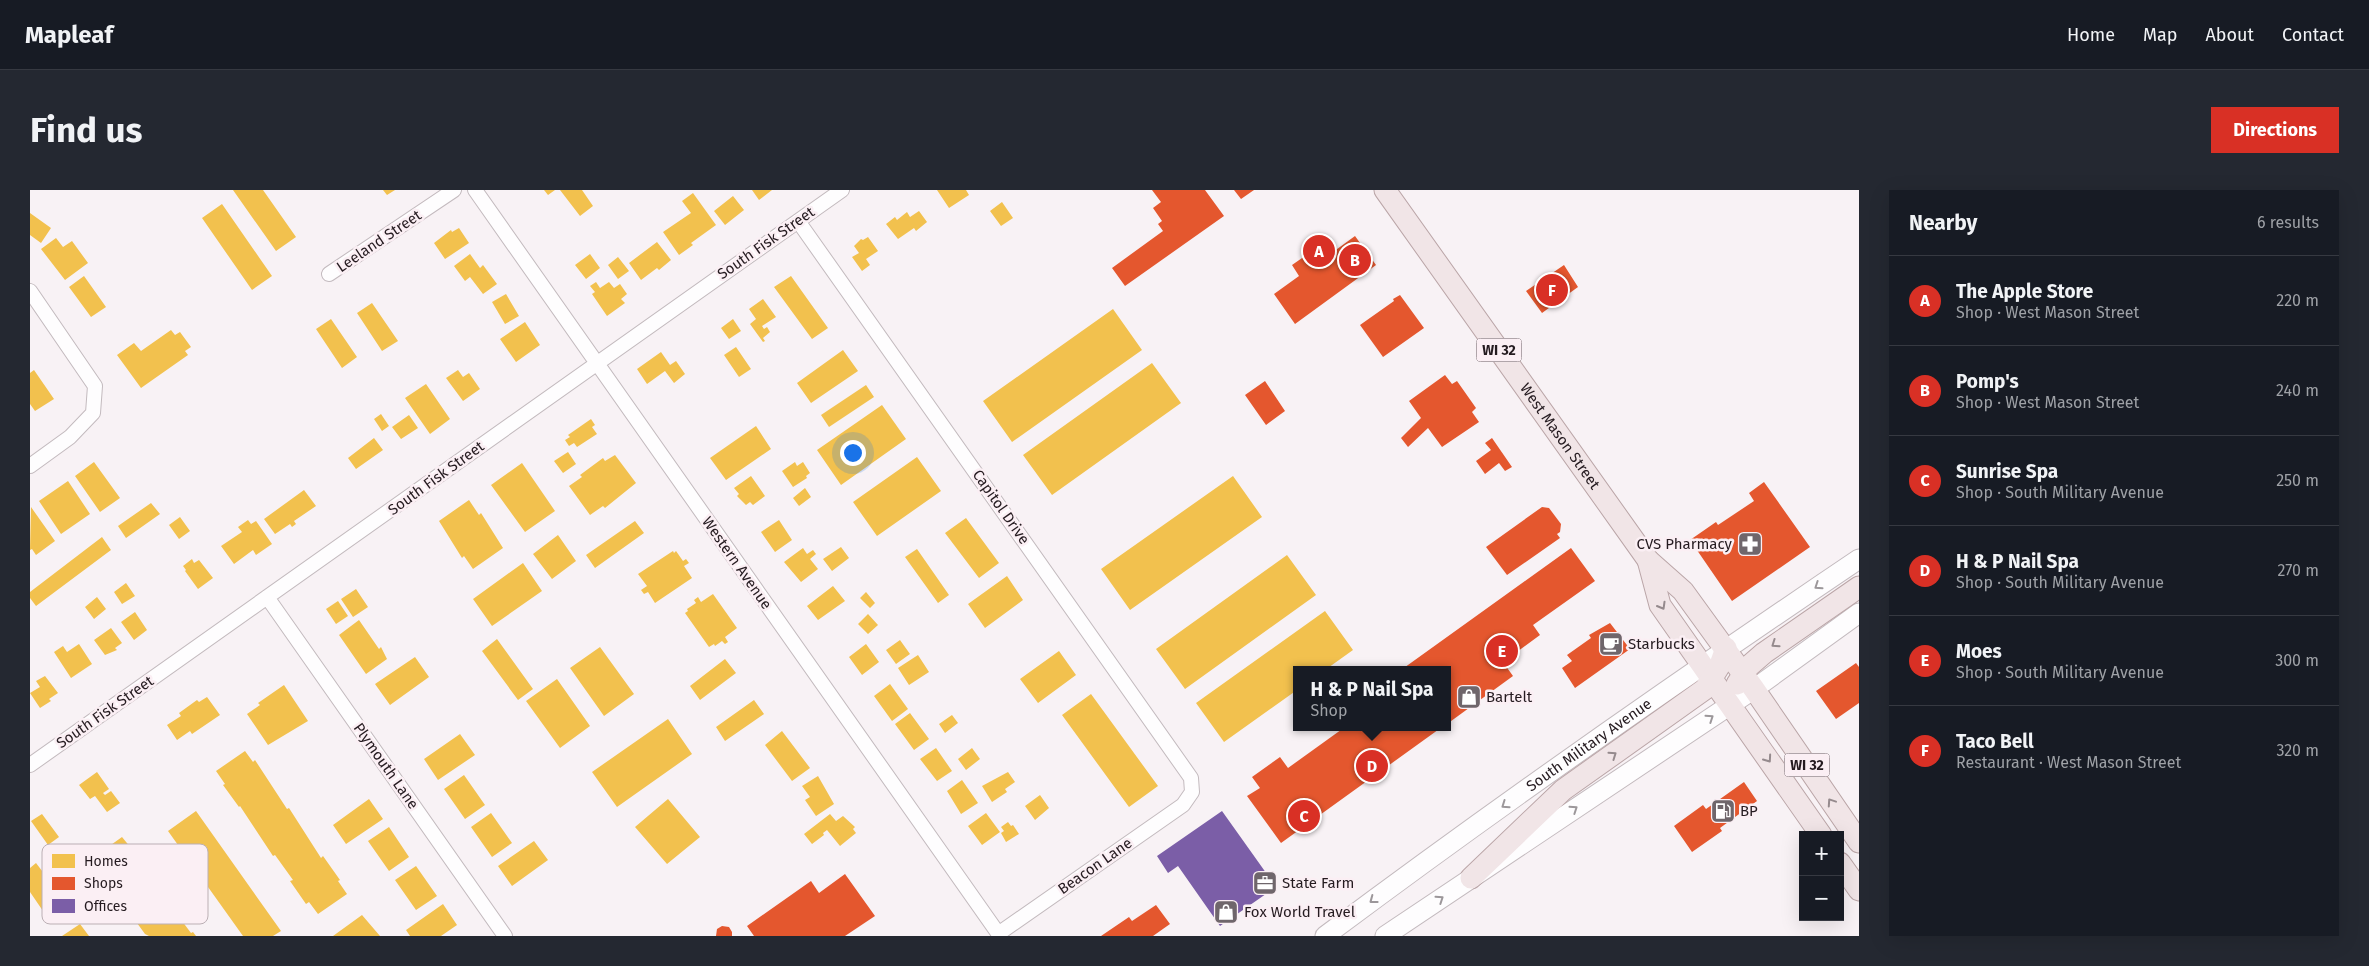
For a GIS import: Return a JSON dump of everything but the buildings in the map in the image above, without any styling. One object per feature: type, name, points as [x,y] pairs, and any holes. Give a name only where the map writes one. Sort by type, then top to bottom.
[{"type":"main road","name":"West Mason Street","points":[[1385,190],[1648,560],[1683,591],[1726,648],[1859,842]]},
{"type":"main road","points":[[1471,878],[1563,790],[1695,698],[1707,672],[1720,665],[1726,648],[1859,559]]},
{"type":"main road","name":"West Mason Street","points":[[1648,560],[1660,605],[1818,831]]},
{"type":"main road","points":[[1749,681],[1764,653],[1859,587]]},
{"type":"main road","points":[[1384,936],[1730,705],[1735,689],[1859,613]]},
{"type":"main road","name":"South Military Avenue","points":[[1325,936],[1404,877],[1707,672]]},
{"type":"street","name":"Leeland Street","points":[[329,274],[454,190]]},
{"type":"street","name":"Western Avenue","points":[[475,190],[999,935]]},
{"type":"street","name":"South Fisk Street","points":[[30,765],[842,190]]},
{"type":"street","name":"Capitol Drive","points":[[798,221],[1189,772],[1192,782],[1190,796]]},
{"type":"street","points":[[30,291],[95,386],[93,413],[70,437],[30,466]]},
{"type":"street","name":"Plymouth Lane","points":[[267,597],[504,936]]},
{"type":"street","name":"Beacon Lane","points":[[999,935],[1180,807],[1190,796]]},
{"type":"place","name":"The Apple Store","points":[[1319,251]]},
{"type":"place","name":"Pomp's","points":[[1355,260]]},
{"type":"place","name":"Taco Bell","points":[[1552,290]]},
{"type":"place","name":"CVS Pharmacy","points":[[1750,544]]},
{"type":"place","name":"Starbucks","points":[[1611,644]]},
{"type":"place","name":"Moes","points":[[1502,651]]},
{"type":"place","name":"Bartelt","points":[[1469,697]]},
{"type":"place","name":"H & P Nail Spa","points":[[1372,766]]},
{"type":"place","name":"BP","points":[[1723,811]]},
{"type":"place","name":"Sunrise Spa","points":[[1304,816]]},
{"type":"place","name":"State Farm","points":[[1265,883]]},
{"type":"place","name":"Fox World Travel","points":[[1226,912]]}]
